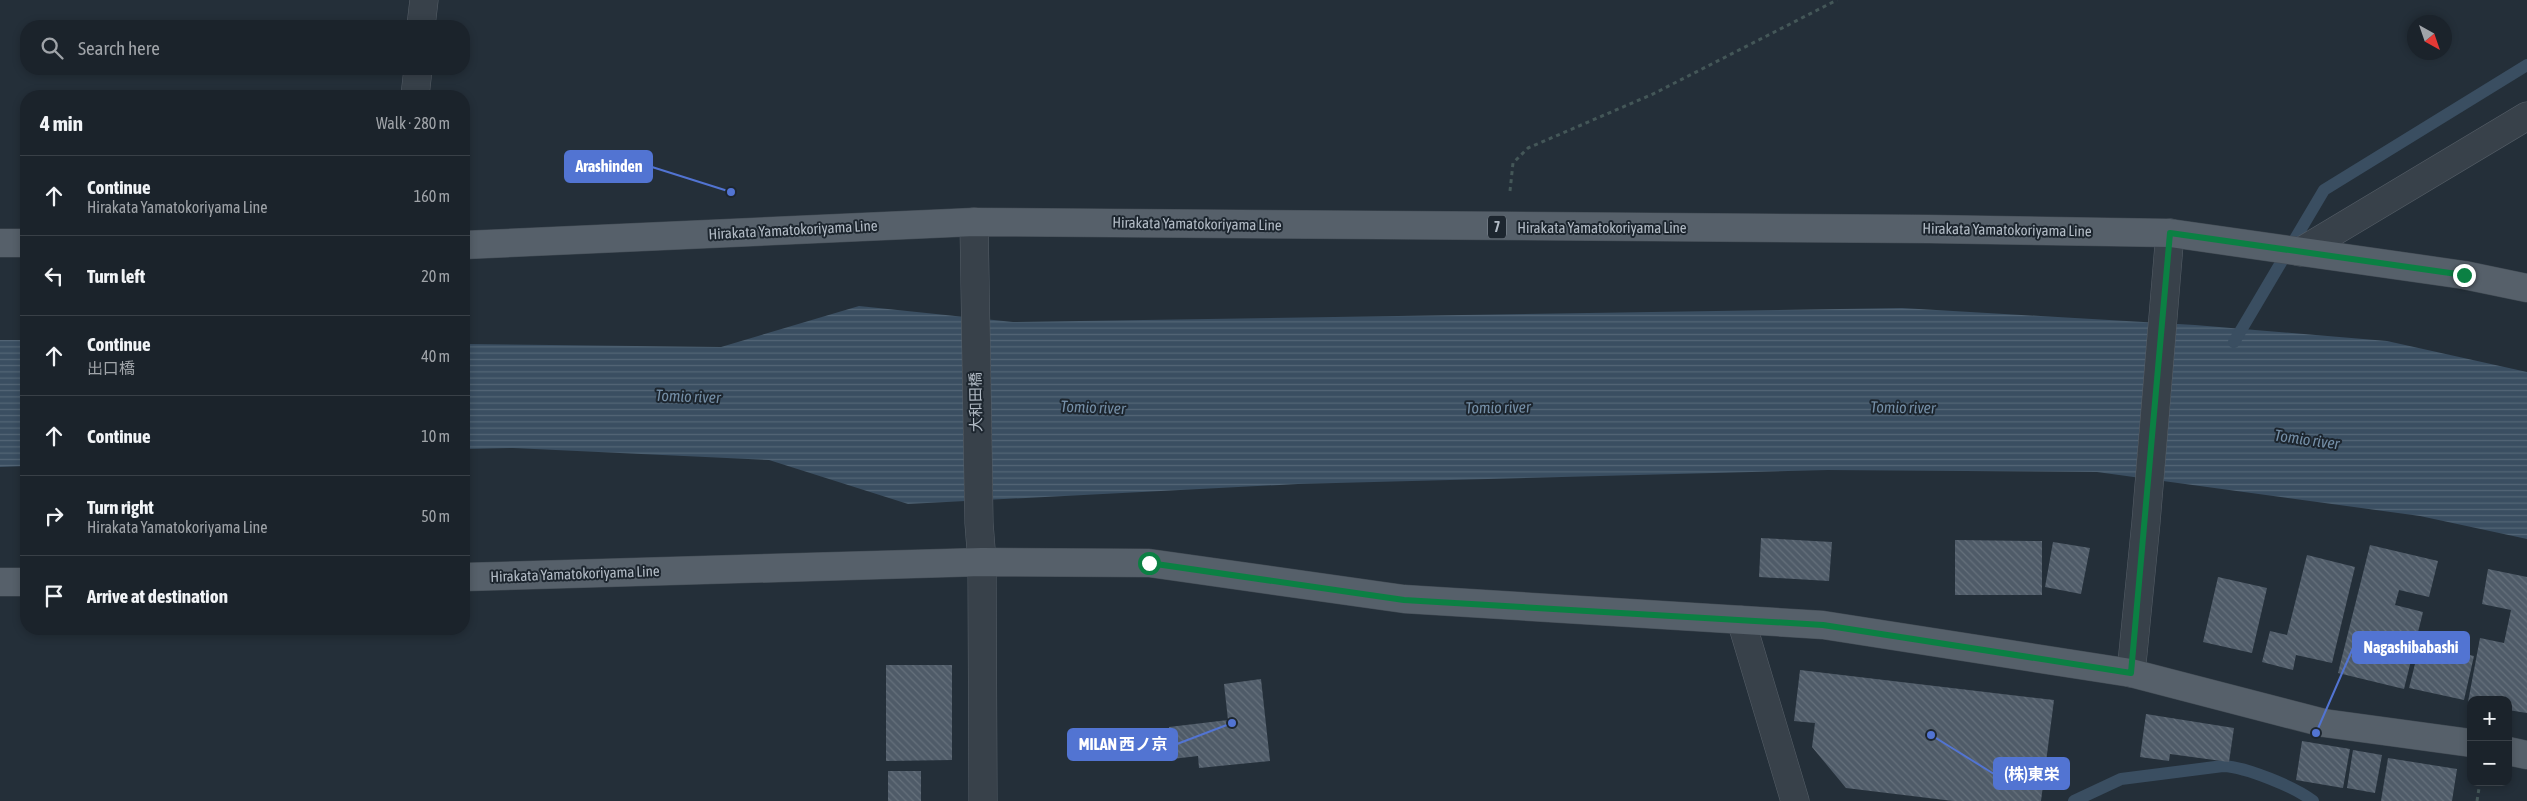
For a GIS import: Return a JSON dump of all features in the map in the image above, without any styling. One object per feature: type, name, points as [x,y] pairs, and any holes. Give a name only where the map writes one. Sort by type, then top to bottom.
[{"type":"main road","name":"Hirakata Yamatokoriyama Line","points":[[470,245],[974,222],[1919,229],[2170,233],[2464,275],[2527,288]]},
{"type":"main road","points":[[0,243],[20,243]]},
{"type":"main road","name":"Hirakata Yamatokoriyama Line","points":[[470,577],[982,562],[1149,563],[1404,600],[1823,625],[2131,673],[2324,723],[2467,742]]},
{"type":"main road","points":[[0,582],[20,582]]},
{"type":"main road","points":[[2512,752],[2527,755]]},
{"type":"street","points":[[422,20],[424,0]]},
{"type":"street","points":[[416,90],[417,75]]},
{"type":"street","points":[[2300,252],[2527,116]]},
{"type":"street","name":"大和田橋","points":[[974,222],[979,523],[982,562],[983,801]]},
{"type":"street","points":[[2131,673],[2146,522],[2170,233]]},
{"type":"street","points":[[1741,620],[1795,801]]},
{"type":"path","points":[[1506,227],[1514,163],[1528,148],[1653,94],[1837,0]]},
{"type":"path","points":[[2478,801],[2480,786]]},
{"type":"water","name":"Tomio river","points":[[859,306],[1013,322],[1902,308],[2195,325],[2387,341],[2527,372],[2527,539],[2420,516],[2097,472],[1828,470],[1298,484],[908,504],[769,460],[513,448],[470,449],[470,344],[721,347]]},
{"type":"water","points":[[0,340],[20,340],[20,466],[0,467]]},
{"type":"building","points":[[1761,538],[1832,542],[1829,581],[1759,577]]},
{"type":"building","points":[[1955,540],[2042,541],[2042,595],[1955,595]]},
{"type":"building","points":[[2053,542],[2090,548],[2081,594],[2045,587]]},
{"type":"building","points":[[2370,545],[2438,561],[2429,597],[2399,590],[2395,605],[2423,612],[2404,689],[2338,673]]},
{"type":"building","points":[[2307,555],[2355,567],[2332,663],[2296,655],[2293,670],[2262,662],[2270,631],[2287,635]]},
{"type":"building","points":[[2488,569],[2527,577],[2527,713],[2512,711],[2512,696],[2469,696],[2480,638],[2504,643],[2511,610],[2482,604]]},
{"type":"building","points":[[2218,577],[2267,588],[2252,653],[2203,642]]},
{"type":"building","points":[[2420,644],[2474,656],[2464,700],[2409,688]]},
{"type":"building","points":[[886,665],[952,665],[952,760],[886,761]]},
{"type":"building","points":[[1800,670],[2054,700],[2041,801],[1953,801],[1846,788],[1812,747],[1815,723],[1794,721]]},
{"type":"building","points":[[1261,679],[1270,761],[1199,768],[1198,756],[1172,759],[1169,727],[1228,720],[1224,684]]},
{"type":"building","points":[[2146,714],[2234,728],[2229,762],[2170,754],[2169,761],[2140,757]]},
{"type":"building","points":[[2302,741],[2350,749],[2343,788],[2296,780]]},
{"type":"building","points":[[2353,750],[2382,755],[2375,793],[2347,788]]},
{"type":"building","points":[[2388,758],[2457,769],[2452,801],[2381,801]]},
{"type":"building","points":[[888,771],[921,771],[921,801],[888,801]]},
{"type":"waterway","points":[[2234,342],[2324,190],[2527,65]]},
{"type":"waterway","points":[[2074,801],[2121,779],[2223,766],[2244,770],[2270,779],[2295,790],[2313,801]]},
{"type":"place","name":"Arashinden","points":[[731,192]]},
{"type":"place","name":"MILAN 西ノ京","points":[[1232,723]]},
{"type":"place","name":"Nagashibabashi","points":[[2316,733]]},
{"type":"place","name":"(株)東栄","points":[[1931,735]]},
{"type":"route","points":[[1149,563],[1404,600],[1823,625],[2131,673],[2146,522],[2170,233],[2464,275]]}]
